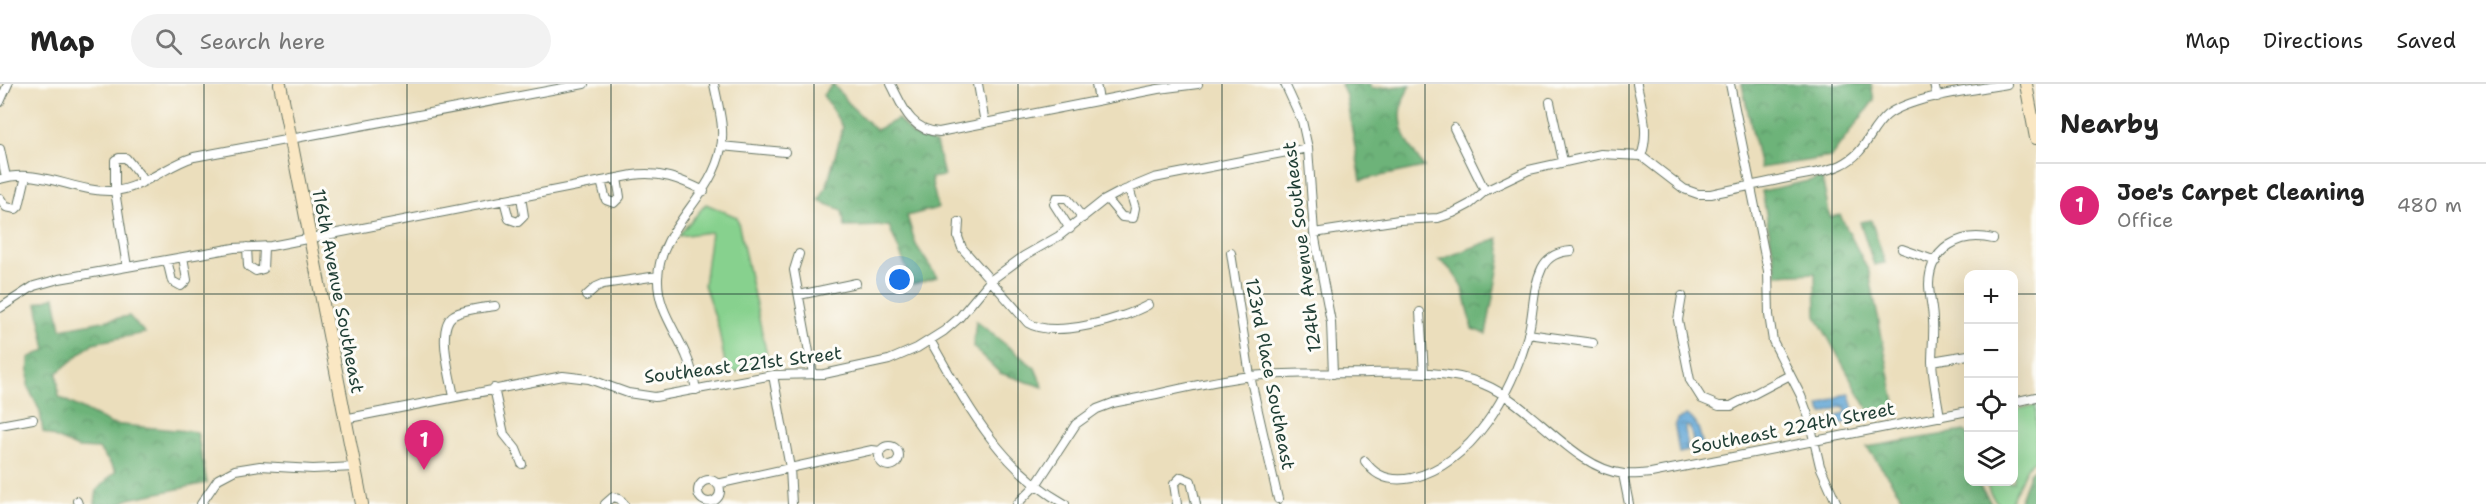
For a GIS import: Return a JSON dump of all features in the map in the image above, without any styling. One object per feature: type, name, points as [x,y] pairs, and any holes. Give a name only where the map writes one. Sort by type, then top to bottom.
[{"type":"main road","name":"116th Avenue Southeast","points":[[280,84],[308,239],[362,504]]},
{"type":"main road","points":[[2026,84],[2036,138]]},
{"type":"street","points":[[0,102],[8,84]]},
{"type":"street","points":[[0,149],[3,178],[26,176],[115,191],[144,180],[180,161],[194,157],[584,84]]},
{"type":"street","points":[[696,390],[687,356],[660,302],[658,276],[666,243],[713,174],[721,146],[721,117],[714,84]]},
{"type":"street","points":[[891,84],[912,122],[932,132],[1099,100],[1198,84]]},
{"type":"street","points":[[978,84],[985,123]]},
{"type":"street","points":[[1096,84],[1099,100]]},
{"type":"street","name":"124th Avenue Southeast","points":[[1285,84],[1302,121],[1308,148],[1314,233],[1331,322],[1333,374]]},
{"type":"street","points":[[1637,84],[1646,131],[1646,143],[1641,156]]},
{"type":"street","points":[[1730,84],[1768,271],[1772,334],[1808,415],[1820,466],[1837,504]]},
{"type":"street","points":[[1934,84],[1937,97]]},
{"type":"street","points":[[1314,233],[1390,221],[1438,218],[1453,213],[1470,204],[1485,191],[1529,170],[1601,154],[1641,156],[1677,186],[1698,194],[1750,186],[1840,165],[1861,151],[1876,128],[1894,110],[1937,97],[2007,84]]},
{"type":"street","points":[[1550,102],[1563,161]]},
{"type":"street","points":[[1454,128],[1485,191]]},
{"type":"street","points":[[721,146],[785,152]]},
{"type":"street","name":"Southeast 221st Street","points":[[345,419],[563,376],[589,379],[641,396],[655,397],[772,375],[824,374],[889,360],[930,340],[958,318],[990,280],[1024,256],[1070,229],[1107,199],[1154,178],[1308,148]]},
{"type":"street","points":[[127,267],[115,191],[114,163],[119,158],[126,158],[144,180]]},
{"type":"street","points":[[0,308],[24,291],[47,282],[183,257],[308,239],[644,173],[679,178],[704,190]]},
{"type":"street","points":[[0,198],[9,209],[13,210],[19,206],[26,176]]},
{"type":"street","points":[[601,181],[606,200],[614,203],[620,197],[616,178]]},
{"type":"street","points":[[1107,199],[1122,217],[1133,218],[1136,208],[1129,188]]},
{"type":"street","points":[[1070,229],[1054,204],[1056,198],[1060,196],[1066,198],[1083,218]]},
{"type":"street","points":[[504,200],[509,219],[518,222],[524,216],[521,197]]},
{"type":"street","points":[[959,222],[959,242],[1028,323],[1042,329],[1064,328],[1132,314],[1148,305]]},
{"type":"street","points":[[1940,417],[1932,361],[1933,320],[1929,284],[1932,269],[1944,250],[1961,238],[1978,235],[1993,239]]},
{"type":"street","points":[[247,247],[248,266],[256,272],[263,269],[264,247]]},
{"type":"street","points":[[1902,249],[1936,261]]},
{"type":"street","points":[[1365,461],[1375,474],[1397,480],[1425,474],[1441,466],[1472,440],[1503,395],[1513,375],[1528,334],[1538,278],[1543,266],[1551,256],[1571,251]]},
{"type":"street","points":[[799,254],[794,270],[813,374]]},
{"type":"street","name":"123rd Place Southeast","points":[[1231,254],[1250,376],[1278,499]]},
{"type":"street","points":[[167,260],[172,281],[181,286],[187,280],[183,257]]},
{"type":"street","points":[[586,296],[603,284],[658,276]]},
{"type":"street","points":[[799,295],[856,283]]},
{"type":"street","points":[[1682,296],[1678,320],[1690,380],[1702,399],[1719,406],[1731,406],[1790,375]]},
{"type":"street","points":[[454,397],[444,337],[447,321],[456,314],[495,306]]},
{"type":"street","points":[[1420,312],[1424,373]]},
{"type":"street","points":[[1528,334],[1593,343]]},
{"type":"street","points":[[930,340],[970,411],[987,435],[1035,485],[1065,504]]},
{"type":"street","points":[[1932,361],[1964,356]]},
{"type":"street","points":[[1017,504],[1035,485],[1070,432],[1084,417],[1113,403],[1250,376],[1424,373],[1463,378],[1483,384],[1503,395],[1526,410],[1582,457],[1601,467],[1623,474],[1629,504]]},
{"type":"street","points":[[772,375],[793,487],[792,504]]},
{"type":"street","points":[[494,388],[504,434],[516,449],[522,464]]},
{"type":"street","points":[[2018,401],[2036,397]]},
{"type":"street","name":"Southeast 224th Street","points":[[1623,474],[1651,472],[1964,412]]},
{"type":"street","points":[[0,425],[33,419]]},
{"type":"street","points":[[717,484],[872,450],[880,452]]},
{"type":"street","points":[[201,504],[218,479],[235,470],[260,466],[322,469],[354,467]]},
{"type":"street","points":[[1177,504],[1174,484],[1181,477],[1191,481],[1196,504]]},
{"type":"street","points":[[605,504],[613,497],[620,499],[624,504]]},
{"type":"green space","points":[[833,84],[852,107],[876,130],[898,119],[913,135],[936,143],[944,176],[931,178],[938,208],[907,216],[916,245],[937,277],[913,284],[889,226],[845,227],[842,210],[819,201],[827,185],[843,127],[823,95]]},
{"type":"green space","points":[[1341,84],[1370,84],[1372,89],[1411,85],[1402,106],[1402,127],[1424,167],[1361,180],[1346,96]]},
{"type":"green space","points":[[1742,84],[1871,84],[1874,100],[1831,157],[1760,168]]},
{"type":"green space","points":[[1822,178],[1830,217],[1840,215],[1869,272],[1897,413],[1871,415],[1816,316],[1815,273],[1777,275],[1762,191]]},
{"type":"green space","points":[[706,204],[737,217],[769,365],[727,374],[718,326],[704,285],[711,232],[678,236]]},
{"type":"green space","points":[[1871,220],[1885,263],[1874,265],[1860,222]]},
{"type":"green space","points":[[1498,238],[1501,255],[1486,334],[1472,329],[1463,290],[1454,274],[1439,260]]},
{"type":"green space","points":[[55,297],[61,329],[129,316],[145,333],[93,343],[57,373],[59,397],[111,424],[197,432],[207,483],[129,499],[120,504],[95,504],[97,490],[116,471],[99,449],[78,448],[43,432],[40,411],[28,387],[29,358],[46,350],[37,303]]},
{"type":"green space","points":[[976,321],[1035,368],[1043,387],[1000,373],[973,347]]},
{"type":"green space","points":[[2036,405],[2036,459],[2027,467],[2010,504],[1998,504],[1987,486],[2018,486],[2018,409]]},
{"type":"green space","points":[[1964,431],[1964,486],[1980,486],[1992,504],[1907,504],[1867,447]]},
{"type":"green space","points":[[2036,468],[2036,504],[2018,504],[2030,472]]},
{"type":"water","points":[[1850,394],[1856,416],[1850,421],[1833,427],[1829,425],[1830,420],[1847,412],[1843,406],[1823,414],[1819,406],[1842,395]]},
{"type":"water","points":[[1686,415],[1697,425],[1703,449],[1695,450],[1690,428],[1687,426],[1685,429],[1688,451],[1679,453],[1675,427],[1677,420]]},
{"type":"place","name":"Joe's Carpet Cleaning","points":[[424,470]]}]
